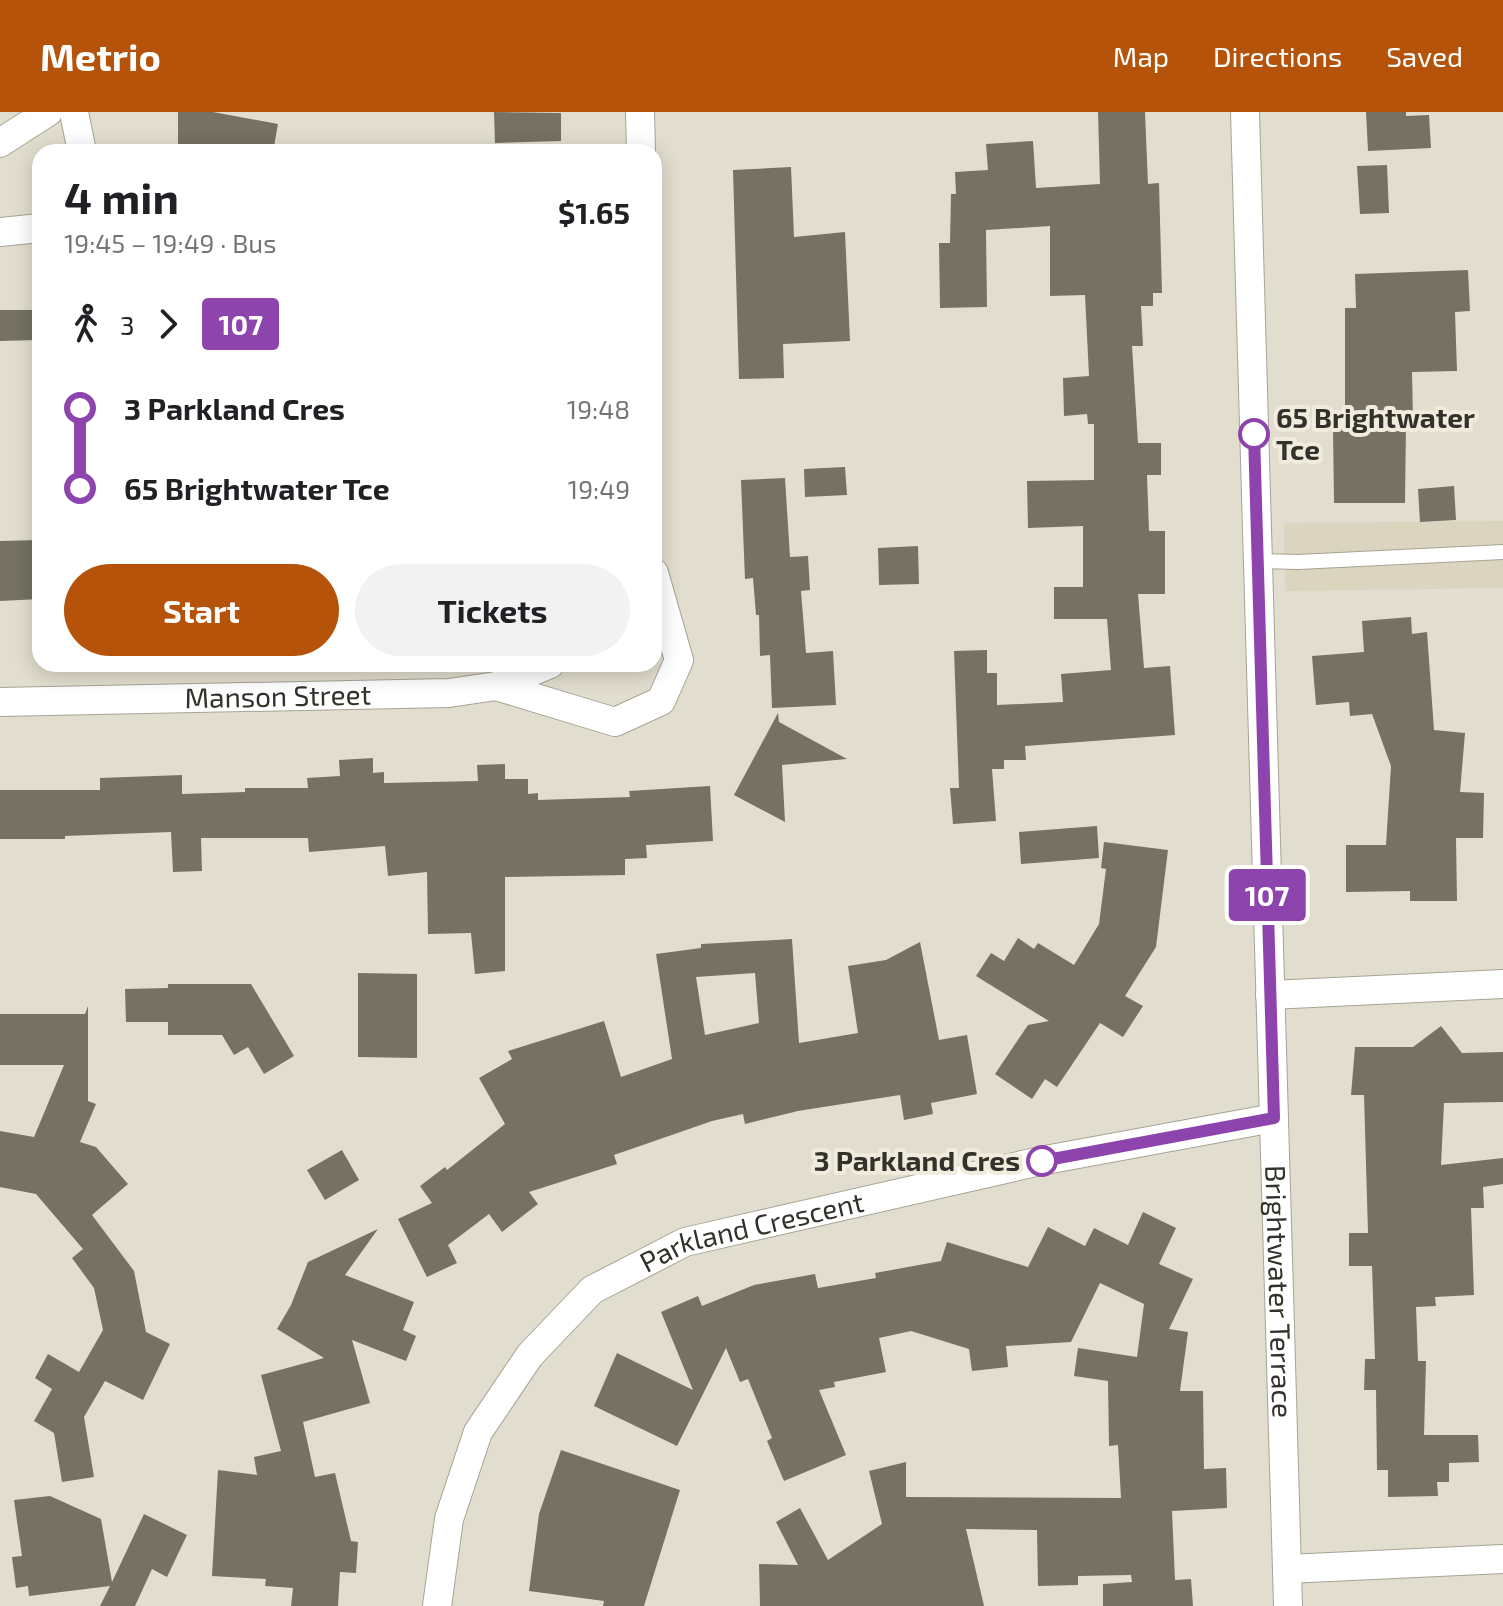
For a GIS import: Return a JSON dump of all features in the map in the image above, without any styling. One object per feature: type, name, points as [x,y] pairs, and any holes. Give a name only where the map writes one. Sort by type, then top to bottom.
[{"type":"street","points":[[0,143],[48,112]]},
{"type":"street","points":[[74,112],[80,144]]},
{"type":"street","points":[[640,112],[641,144]]},
{"type":"street","name":"Brightwater Terrace","points":[[1245,112],[1288,1606]]},
{"type":"street","points":[[0,232],[32,229]]},
{"type":"street","points":[[496,686],[615,722],[661,701],[679,660],[662,601]]},
{"type":"street","name":"Manson Street","points":[[0,702],[449,693],[496,686],[530,672]]},
{"type":"street","points":[[1270,995],[1503,984]]},
{"type":"street","name":"Parkland Crescent","points":[[437,1606],[449,1519],[478,1432],[530,1355],[592,1290],[685,1242],[1040,1161],[1274,1118]]},
{"type":"street","points":[[1287,1569],[1503,1559]]},
{"type":"lane","points":[[1258,561],[1298,562],[1503,552]]},
{"type":"shaded area","points":[[1503,521],[1503,588],[1285,591],[1284,523]]},
{"type":"building","points":[[178,112],[213,112],[278,124],[274,144],[178,144]]},
{"type":"building","points":[[494,112],[561,113],[561,141],[495,143]]},
{"type":"building","points":[[1098,112],[1145,112],[1148,184],[1159,183],[1162,293],[1153,293],[1153,306],[1141,306],[1143,346],[1132,346],[1138,443],[1161,443],[1161,475],[1147,475],[1149,531],[1165,531],[1165,594],[1138,594],[1144,668],[1170,666],[1175,735],[1025,746],[1026,760],[1004,760],[1004,769],[992,769],[996,821],[953,824],[950,788],[959,788],[954,651],[987,650],[987,673],[997,673],[997,705],[1063,702],[1061,674],[1111,670],[1107,619],[1054,619],[1054,587],[1083,587],[1083,526],[1028,528],[1027,481],[1094,480],[1094,424],[1088,424],[1087,414],[1064,416],[1063,378],[1089,376],[1085,295],[1050,296],[1050,226],[986,230],[987,307],[940,308],[939,243],[950,243],[951,194],[956,194],[955,172],[988,170],[986,144],[1033,141],[1036,188],[1100,184]]},
{"type":"building","points":[[1366,112],[1429,115],[1431,148],[1368,151]]},
{"type":"building","points":[[1387,165],[1389,213],[1360,214],[1357,166]]},
{"type":"building","points":[[791,167],[794,237],[845,232],[850,341],[783,344],[784,378],[739,379],[733,170]]},
{"type":"building","points":[[1468,270],[1470,311],[1455,312],[1457,371],[1412,372],[1413,420],[1406,421],[1405,503],[1334,503],[1333,429],[1345,429],[1345,308],[1356,308],[1355,274]]},
{"type":"building","points":[[0,310],[32,310],[32,340],[0,341]]},
{"type":"building","points":[[845,467],[847,495],[805,497],[804,469]]},
{"type":"building","points":[[785,478],[790,557],[808,556],[810,590],[801,591],[806,653],[833,651],[836,705],[772,708],[770,655],[760,656],[759,615],[756,615],[753,578],[745,579],[741,480]]},
{"type":"building","points":[[1454,486],[1456,520],[1420,522],[1418,489]]},
{"type":"building","points":[[32,540],[32,599],[0,601],[0,541]]},
{"type":"building","points":[[918,546],[919,584],[879,585],[878,548]]},
{"type":"building","points":[[1411,617],[1412,634],[1427,632],[1434,730],[1465,733],[1460,792],[1484,793],[1483,838],[1456,838],[1457,901],[1410,901],[1410,891],[1346,892],[1346,845],[1386,845],[1391,766],[1372,714],[1350,716],[1349,702],[1316,705],[1312,656],[1364,652],[1362,621]]},
{"type":"building","points":[[778,713],[779,722],[847,759],[782,765],[785,822],[734,795]]},
{"type":"building","points":[[373,758],[373,773],[384,772],[384,783],[478,781],[477,765],[505,764],[505,779],[528,779],[528,794],[538,793],[538,800],[630,797],[629,791],[710,786],[713,841],[646,845],[647,858],[625,859],[625,875],[505,877],[505,971],[475,974],[471,933],[428,934],[427,872],[388,876],[385,846],[309,852],[308,838],[201,838],[202,871],[173,872],[171,832],[65,836],[65,839],[0,839],[0,790],[100,790],[100,778],[182,775],[182,794],[245,792],[245,788],[308,788],[307,778],[340,776],[339,760]]},
{"type":"building","points":[[1097,826],[1099,858],[1021,864],[1019,832]]},
{"type":"building","points":[[1104,842],[1168,850],[1156,947],[1125,996],[1143,1006],[1123,1037],[1100,1023],[1057,1087],[1045,1079],[1032,1099],[995,1074],[1028,1025],[1049,1021],[976,976],[991,953],[1004,961],[1018,938],[1034,949],[1038,943],[1074,965],[1099,924],[1106,869],[1101,868]]},
{"type":"building","points":[[792,939],[799,1043],[858,1033],[848,966],[886,960],[920,942],[939,1040],[967,1035],[977,1094],[931,1103],[933,1114],[904,1120],[900,1095],[798,1111],[745,1124],[743,1114],[712,1121],[614,1155],[617,1164],[529,1192],[538,1204],[502,1232],[489,1214],[448,1245],[457,1263],[427,1277],[398,1219],[432,1203],[420,1186],[445,1167],[447,1170],[505,1124],[479,1078],[512,1059],[508,1051],[604,1021],[621,1077],[672,1059],[656,954],[701,948],[701,944]],"holes":[[[755,973],[759,1023],[705,1035],[696,977]]]},
{"type":"building","points":[[358,973],[417,974],[417,1058],[358,1057]]},
{"type":"building","points":[[168,984],[251,984],[294,1056],[264,1074],[248,1047],[234,1055],[222,1035],[168,1035],[168,1022],[126,1022],[125,989],[168,988]]},
{"type":"building","points":[[88,1006],[88,1101],[96,1104],[80,1142],[96,1147],[128,1184],[92,1215],[134,1271],[146,1332],[170,1344],[143,1400],[105,1381],[84,1417],[94,1477],[62,1482],[54,1433],[34,1421],[52,1389],[35,1378],[48,1354],[79,1372],[103,1330],[94,1288],[72,1258],[83,1249],[36,1194],[0,1187],[0,1131],[34,1137],[64,1065],[0,1065],[0,1014],[85,1014]]},
{"type":"building","points":[[1441,1026],[1462,1053],[1503,1052],[1503,1102],[1444,1103],[1441,1165],[1503,1158],[1503,1184],[1483,1187],[1484,1208],[1471,1208],[1474,1295],[1435,1297],[1436,1306],[1416,1307],[1418,1361],[1426,1361],[1424,1435],[1478,1435],[1479,1462],[1449,1463],[1449,1482],[1437,1482],[1438,1496],[1388,1497],[1388,1470],[1377,1470],[1376,1390],[1364,1390],[1365,1359],[1375,1359],[1372,1266],[1349,1266],[1349,1233],[1368,1233],[1364,1095],[1351,1095],[1355,1047],[1413,1047]]},
{"type":"building","points":[[342,1150],[359,1180],[325,1200],[307,1170]]},
{"type":"building","points":[[1143,1212],[1176,1228],[1159,1264],[1193,1279],[1169,1329],[1188,1332],[1180,1391],[1203,1391],[1204,1469],[1226,1468],[1227,1508],[1172,1511],[1175,1580],[1191,1579],[1193,1606],[1103,1606],[1103,1584],[1132,1582],[1131,1575],[1078,1576],[1078,1585],[1038,1586],[1037,1530],[966,1529],[984,1606],[760,1606],[759,1564],[798,1565],[776,1522],[800,1508],[828,1560],[882,1524],[869,1471],[906,1462],[906,1497],[1121,1498],[1118,1445],[1109,1446],[1108,1381],[1074,1376],[1078,1348],[1137,1357],[1144,1304],[1100,1283],[1071,1342],[1006,1346],[1008,1367],[972,1371],[969,1349],[911,1331],[879,1338],[886,1372],[834,1382],[835,1387],[819,1390],[846,1455],[784,1481],[767,1441],[772,1438],[748,1379],[740,1382],[726,1348],[677,1446],[594,1406],[617,1353],[693,1390],[661,1312],[698,1296],[702,1306],[754,1285],[815,1274],[818,1288],[876,1278],[875,1273],[941,1261],[947,1242],[1028,1267],[1048,1227],[1085,1246],[1094,1228],[1128,1245]]},
{"type":"building","points":[[378,1229],[345,1275],[414,1302],[403,1330],[416,1336],[406,1361],[352,1340],[370,1403],[303,1422],[315,1477],[335,1473],[351,1541],[358,1542],[356,1573],[340,1572],[338,1606],[291,1606],[293,1588],[265,1586],[266,1579],[212,1576],[218,1470],[257,1475],[254,1457],[281,1451],[261,1375],[324,1358],[277,1329],[291,1305],[308,1262]]},
{"type":"building","points":[[561,1450],[680,1490],[644,1606],[603,1606],[604,1601],[529,1591],[539,1514]]},
{"type":"building","points":[[50,1496],[101,1519],[112,1582],[144,1514],[187,1535],[167,1577],[152,1569],[135,1606],[100,1606],[110,1586],[29,1596],[28,1586],[16,1588],[12,1557],[22,1556],[14,1500]]},
{"type":"bus line","name":"107","points":[[1042,1161],[1274,1118],[1254,434]]},
{"type":"place","name":"65 Brightwater Tce","points":[[1254,434]]},
{"type":"place","name":"3 Parkland Cres","points":[[1042,1161]]}]
